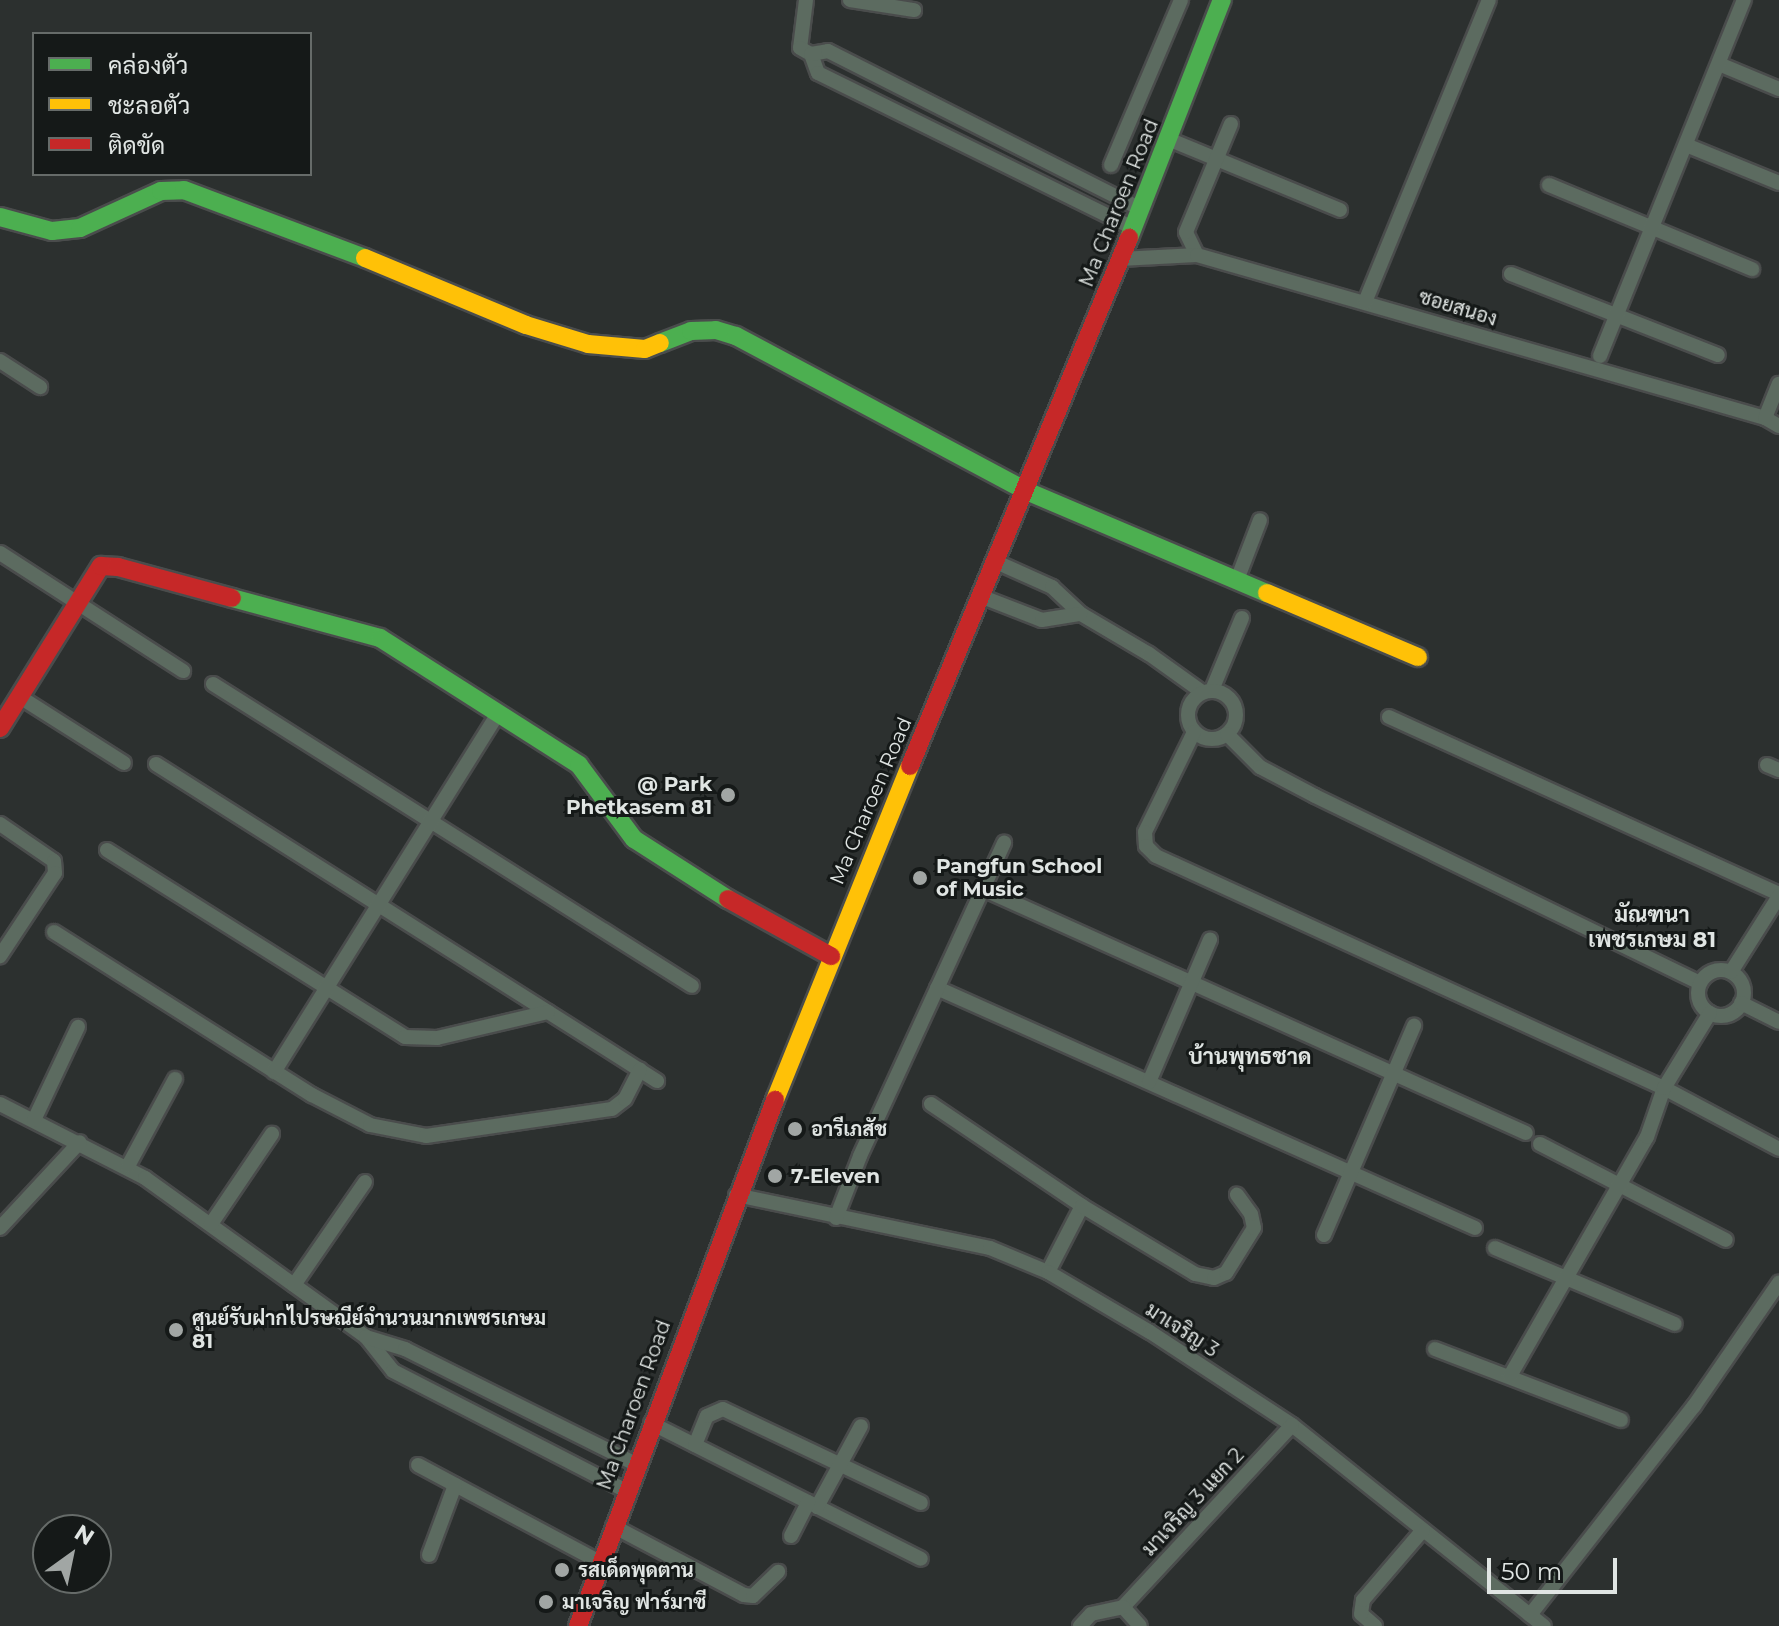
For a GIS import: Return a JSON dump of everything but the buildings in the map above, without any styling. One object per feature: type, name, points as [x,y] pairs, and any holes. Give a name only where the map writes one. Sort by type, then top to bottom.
[{"type":"street","points":[[806,0],[800,43],[802,51],[811,54],[828,51],[1141,209]]},
{"type":"street","points":[[850,0],[914,10]]},
{"type":"street","points":[[1111,165],[1181,0]]},
{"type":"street","name":"Ma Charoen Road","points":[[578,1626],[736,1195],[831,956],[1141,209],[1222,0]]},
{"type":"street","points":[[1365,302],[1489,0]]},
{"type":"street","points":[[1600,356],[1744,0]]},
{"type":"street","points":[[811,54],[818,73],[1133,228]]},
{"type":"street","points":[[1719,64],[1779,89]]},
{"type":"street","points":[[1197,255],[1186,232],[1231,124]]},
{"type":"street","points":[[1168,139],[1340,210]]},
{"type":"street","points":[[1686,145],[1779,183]]},
{"type":"street","points":[[1549,185],[1752,269]]},
{"type":"street","points":[[0,217],[52,231],[80,228],[161,191],[184,190],[371,260],[526,325],[588,344],[645,349],[691,331],[716,330],[736,336],[1024,490],[1418,657]]},
{"type":"street","name":"ซอยสนอง","points":[[1120,259],[1197,255],[1765,418],[1779,426]]},
{"type":"street","points":[[1511,274],[1718,355]]},
{"type":"street","points":[[0,361],[40,387]]},
{"type":"street","points":[[1765,418],[1779,384]]},
{"type":"street","points":[[1237,580],[1260,520]]},
{"type":"street","points":[[0,553],[183,671]]},
{"type":"street","points":[[994,561],[1052,587],[1081,614],[1207,691],[1222,692],[1235,707],[1237,717],[1227,734],[1207,738],[1194,732]]},
{"type":"street","points":[[0,728],[11,702],[101,566],[118,567],[380,638],[579,765],[591,777],[634,839],[736,904],[831,956]]},
{"type":"street","points":[[980,596],[1042,620],[1081,614]]},
{"type":"street","points":[[1242,618],[1207,691],[1189,707],[1194,732],[1145,832],[1146,846],[1156,856],[1664,1088],[1779,1149]]},
{"type":"street","points":[[213,684],[692,986]]},
{"type":"street","points":[[11,702],[124,763]]},
{"type":"street","points":[[274,1072],[498,713]]},
{"type":"street","points":[[1389,717],[1779,895],[1731,972]]},
{"type":"street","points":[[1227,734],[1260,767],[1301,789],[1700,983]]},
{"type":"street","points":[[156,764],[657,1081]]},
{"type":"street","points":[[0,824],[44,852],[54,861],[55,873],[0,956]]},
{"type":"street","points":[[836,1218],[860,1156],[1004,843]]},
{"type":"street","points":[[107,850],[405,1037],[437,1038],[548,1012]]},
{"type":"street","points":[[983,889],[1526,1133]]},
{"type":"street","points":[[54,932],[274,1072],[370,1125],[426,1136],[612,1109],[625,1099],[640,1070]]},
{"type":"street","points":[[1149,1082],[1210,940]]},
{"type":"street","points":[[1713,971],[1731,972],[1743,986],[1741,1003],[1726,1015],[1710,1013],[1699,999],[1700,983],[1713,971]]},
{"type":"street","points":[[937,988],[1475,1228]]},
{"type":"street","points":[[1741,1003],[1779,1022]]},
{"type":"street","points":[[1510,1376],[1647,1137],[1664,1088],[1710,1013]]},
{"type":"street","points":[[1324,1235],[1414,1026]]},
{"type":"street","points":[[34,1120],[78,1027]]},
{"type":"street","points":[[128,1166],[175,1079]]},
{"type":"street","points":[[0,1104],[128,1166],[366,1337],[393,1371],[626,1491]]},
{"type":"street","points":[[931,1104],[1082,1206],[1195,1274],[1214,1278],[1226,1273],[1254,1228],[1251,1214],[1237,1195]]},
{"type":"street","points":[[211,1224],[272,1134]]},
{"type":"street","points":[[0,1228],[80,1142]]},
{"type":"street","points":[[1540,1144],[1726,1240]]},
{"type":"street","points":[[294,1285],[365,1182]]},
{"type":"street","name":"มาเจริญ 3","points":[[736,1195],[990,1248],[1048,1272],[1150,1332],[1292,1425],[1544,1626]]},
{"type":"street","points":[[1048,1272],[1082,1206]]},
{"type":"street","points":[[1495,1248],[1569,1276],[1675,1324]]},
{"type":"street","points":[[1530,1615],[1694,1406],[1779,1283]]},
{"type":"street","points":[[366,1337],[405,1349],[636,1464]]},
{"type":"street","points":[[1435,1349],[1621,1420]]},
{"type":"street","points":[[695,1445],[707,1416],[723,1409],[921,1503]]},
{"type":"street","points":[[651,1423],[921,1559]]},
{"type":"street","name":"มาเจริญ 3 แยก 2","points":[[1123,1607],[1292,1425]]},
{"type":"street","points":[[791,1536],[840,1465],[861,1426]]},
{"type":"street","points":[[418,1465],[600,1562]]},
{"type":"street","points":[[429,1555],[455,1485]]},
{"type":"street","points":[[613,1526],[744,1595],[753,1596],[778,1572]]},
{"type":"street","points":[[1375,1626],[1361,1614],[1363,1600],[1423,1530]]},
{"type":"street","points":[[1080,1626],[1091,1614],[1123,1607],[1140,1626]]},
{"type":"traffic: fast","points":[[1129,238],[1222,0]]},
{"type":"traffic: fast","points":[[0,217],[52,231],[80,228],[161,191],[184,190],[365,258]]},
{"type":"traffic: fast","points":[[660,343],[691,331],[716,330],[736,336],[1024,490],[1267,593]]},
{"type":"traffic: fast","points":[[232,598],[380,638],[579,765],[634,839],[728,899]]},
{"type":"traffic: slow","points":[[365,258],[526,325],[588,344],[645,349],[660,343]]},
{"type":"traffic: slow","points":[[1267,593],[1418,657]]},
{"type":"traffic: slow","points":[[775,1100],[910,766]]},
{"type":"traffic: jam","points":[[910,766],[1129,238]]},
{"type":"traffic: jam","points":[[0,728],[101,566],[118,567],[232,598]]},
{"type":"traffic: jam","points":[[728,899],[831,956]]},
{"type":"traffic: jam","points":[[578,1626],[775,1100]]},
{"type":"place","name":"@ Park Phetkasem 81","points":[[728,795]]},
{"type":"place","name":"Pangfun School of Music","points":[[920,878]]},
{"type":"place","name":"อารีเภสัช","points":[[795,1129]]},
{"type":"place","name":"7-Eleven","points":[[775,1176]]},
{"type":"place","name":"ศูนย์รับฝากไปรษณีย์จำนวนมากเพชรเกษม 81","points":[[176,1330]]},
{"type":"place","name":"รสเด็ดพุดตาน","points":[[562,1570]]},
{"type":"place","name":"มาเจริญ ฟาร์มาซี","points":[[546,1602]]},
{"type":"district","name":"มัณฑนา เพชรเกษม 81","points":[[1652,926]]},
{"type":"district","name":"บ้านพุทธชาด","points":[[1250,1057]]}]
